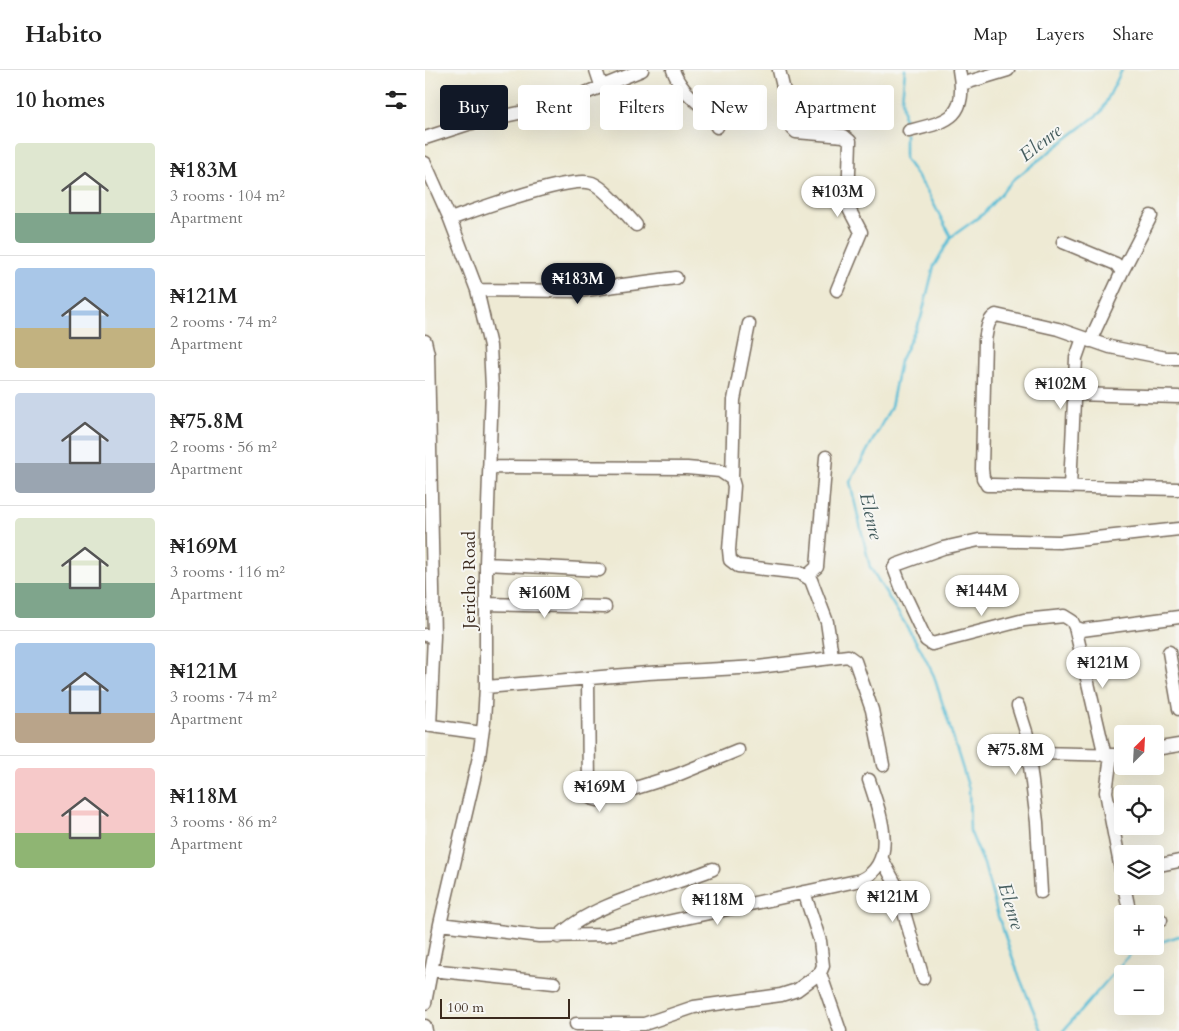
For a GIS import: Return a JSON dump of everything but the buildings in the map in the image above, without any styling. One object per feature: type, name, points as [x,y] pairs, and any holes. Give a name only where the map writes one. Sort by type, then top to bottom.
[{"type":"street","points":[[596,70],[601,85]]},
{"type":"street","points":[[609,85],[642,70]]},
{"type":"street","points":[[673,70],[682,90],[693,100]]},
{"type":"street","points":[[779,70],[793,129],[796,132],[844,136],[850,141],[848,202],[849,210],[861,232],[837,290]]},
{"type":"street","points":[[909,131],[949,119],[957,108],[961,84],[959,70]]},
{"type":"street","points":[[961,84],[1008,70]]},
{"type":"street","points":[[425,138],[468,124],[556,105],[600,89]]},
{"type":"street","name":"Jericho Road","points":[[425,162],[450,218],[477,290],[490,346],[492,388],[486,564],[486,687],[482,733],[479,757],[440,924],[425,1003]]},
{"type":"street","points":[[450,218],[519,195],[583,181],[597,185],[637,225]]},
{"type":"street","points":[[1070,487],[1076,358],[1151,216]]},
{"type":"street","points":[[1063,242],[1116,264],[1122,272]]},
{"type":"street","points":[[477,290],[577,291],[676,278]]},
{"type":"street","points":[[1179,358],[1157,356],[1086,339],[1058,329],[996,315],[989,323],[985,340],[983,478],[987,484],[993,486],[1179,489]]},
{"type":"street","points":[[749,324],[734,400],[732,479],[734,486],[729,550],[730,560],[738,566],[800,573],[807,576],[811,580],[827,622],[832,656]]},
{"type":"street","points":[[425,341],[428,354],[430,636],[428,726],[482,733]]},
{"type":"street","points":[[1075,394],[1179,397]]},
{"type":"street","points":[[807,576],[817,567],[826,457]]},
{"type":"street","points":[[489,468],[687,468],[720,472],[732,479]]},
{"type":"street","points":[[1116,845],[1106,792],[1113,756],[1072,621],[1064,616],[1023,620],[932,644],[927,640],[894,568],[896,565],[943,548],[979,540],[1059,542],[1179,529]]},
{"type":"street","points":[[486,564],[599,570]]},
{"type":"street","points":[[487,604],[605,607]]},
{"type":"street","points":[[1075,627],[1082,630],[1179,617]]},
{"type":"street","points":[[1169,652],[1179,709]]},
{"type":"street","points":[[486,687],[758,666],[832,656],[848,656],[855,661],[873,710],[883,765]]},
{"type":"street","points":[[588,678],[589,790],[591,798],[598,800],[677,775],[738,750]]},
{"type":"street","points":[[1018,706],[1033,754],[1028,762],[1037,822],[1041,892]]},
{"type":"street","points":[[1164,748],[1179,746]]},
{"type":"street","points":[[1033,754],[1113,756]]},
{"type":"street","points":[[440,924],[539,936],[607,935],[861,880],[873,872],[882,859],[885,843],[881,818],[869,780]]},
{"type":"street","points":[[882,859],[896,885],[923,978]]},
{"type":"street","points":[[1164,864],[1179,861]]},
{"type":"street","points":[[558,937],[577,920],[658,886],[692,878],[713,869]]},
{"type":"street","points":[[576,1024],[644,1024],[694,1007],[781,995],[797,990],[820,972],[823,966],[823,955],[804,892]]},
{"type":"street","points":[[431,970],[553,983]]},
{"type":"street","points":[[820,972],[840,1031]]},
{"type":"street","points":[[425,1026],[426,1031]]},
{"type":"waterway","points":[[905,70],[902,99],[905,128]]},
{"type":"waterway","name":"Elenre","points":[[1042,1031],[1019,976],[998,916],[984,864],[970,831],[969,789],[934,676],[920,648],[870,567],[850,482],[891,407],[900,361],[921,318],[934,266],[951,237],[983,214],[1013,180],[1101,112],[1122,70]]},
{"type":"waterway","points":[[905,134],[905,159],[926,189],[951,237]]},
{"type":"waterway","points":[[1164,941],[1179,936]]},
{"type":"waterway","points":[[1063,1031],[1129,955]]}]
